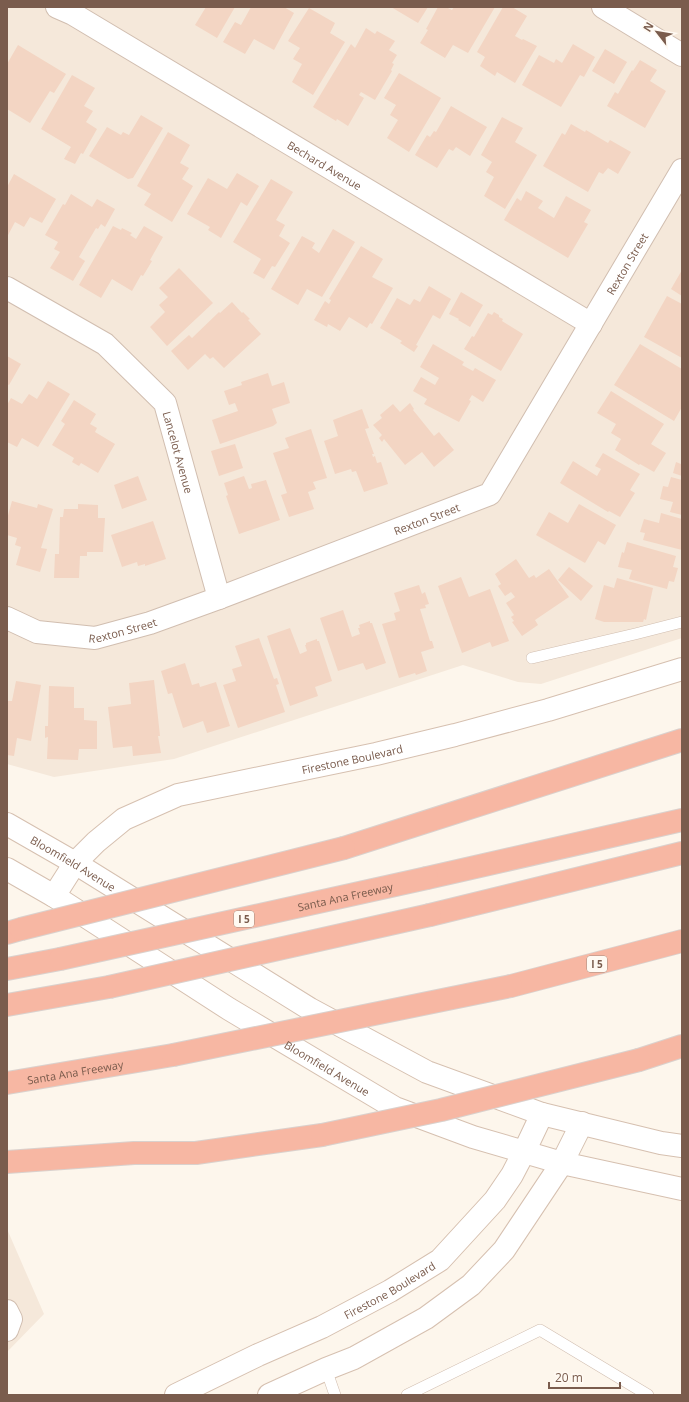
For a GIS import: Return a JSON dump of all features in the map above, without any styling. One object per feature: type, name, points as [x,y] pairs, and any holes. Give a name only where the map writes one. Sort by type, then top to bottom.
[{"type":"highway","points":[[14,931],[344,848],[682,740]]},
{"type":"highway","name":"Santa Ana Freeway","points":[[7,969],[60,960],[682,820]]},
{"type":"highway","points":[[7,1005],[109,987],[430,915],[682,853]]},
{"type":"highway","name":"Santa Ana Freeway","points":[[7,1083],[173,1055],[511,986],[682,942]]},
{"type":"highway","points":[[7,1162],[134,1153],[196,1153],[322,1135],[441,1110],[639,1060],[682,1046]]},
{"type":"street","name":"Bechard Avenue","points":[[57,7],[73,14],[591,324]]},
{"type":"street","points":[[603,7],[682,56]]},
{"type":"street","name":"Rexton Street","points":[[7,618],[37,632],[95,638],[150,623],[219,598],[490,494],[682,170]]},
{"type":"street","name":"Lancelot Avenue","points":[[7,288],[104,344],[165,403],[219,598]]},
{"type":"street","name":"Firestone Boulevard","points":[[54,896],[75,863],[96,842],[124,819],[178,795],[376,754],[455,735],[548,710],[682,669]]},
{"type":"street","name":"Bloomfield Avenue","points":[[7,824],[75,863],[310,1009],[427,1072],[542,1114],[661,1143],[682,1146]]},
{"type":"street","name":"Bloomfield Avenue","points":[[7,869],[54,896],[230,1009],[395,1108],[473,1137],[562,1163],[682,1189]]},
{"type":"street","name":"Firestone Boulevard","points":[[176,1395],[258,1355],[322,1327],[390,1291],[440,1260],[495,1200],[512,1175],[542,1114]]},
{"type":"street","points":[[269,1395],[354,1358],[426,1318],[471,1285],[504,1250],[562,1163],[582,1123]]},
{"type":"street","points":[[7,1311],[11,1319],[7,1330]]},
{"type":"lane","points":[[532,658],[682,622]]},
{"type":"lane","points":[[407,1395],[540,1330],[648,1395]]},
{"type":"lane","points":[[326,1369],[336,1395]]},
{"type":"shaded area","points":[[7,7],[682,7],[682,638],[541,684],[518,682],[463,665],[174,759],[54,777],[7,764]]},
{"type":"shaded area","points":[[7,1229],[44,1314],[7,1352]]},
{"type":"building","points":[[206,7],[235,7],[217,38],[195,25]]},
{"type":"building","points":[[251,7],[284,7],[294,13],[274,50],[254,39],[245,54],[223,42],[235,22],[241,25]]},
{"type":"building","points":[[391,7],[428,7],[418,23]]},
{"type":"building","points":[[438,7],[446,7],[452,10],[454,7],[495,7],[468,53],[453,45],[445,58],[420,43],[428,30],[426,29]]},
{"type":"building","points":[[503,7],[512,7],[527,16],[515,36],[537,46],[515,83],[497,72],[495,76],[480,66],[485,57],[477,52]]},
{"type":"building","points":[[309,8],[335,23],[330,33],[345,42],[313,95],[292,82],[302,64],[293,59],[300,48],[288,41]]},
{"type":"building","points":[[366,28],[375,34],[377,31],[395,41],[389,50],[397,55],[392,63],[394,64],[391,70],[392,71],[375,100],[361,92],[359,95],[364,98],[348,126],[337,119],[336,121],[313,107],[351,44],[355,48]]},
{"type":"building","points":[[573,44],[595,57],[584,77],[580,75],[561,107],[522,85],[539,55],[554,63],[556,59],[562,63]]},
{"type":"building","points":[[18,45],[66,74],[54,93],[50,91],[30,123],[7,109],[7,64]]},
{"type":"building","points":[[605,49],[627,62],[614,84],[592,71]]},
{"type":"building","points":[[640,60],[657,70],[650,81],[666,91],[645,128],[607,106],[615,92],[618,94],[632,70],[633,71]]},
{"type":"building","points":[[399,73],[441,98],[409,152],[387,138],[398,120],[390,115],[396,105],[384,98]]},
{"type":"building","points":[[72,75],[95,88],[84,106],[93,111],[86,122],[97,129],[83,154],[81,153],[75,164],[64,159],[71,147],[41,129]]},
{"type":"building","points":[[451,106],[487,127],[470,156],[456,147],[453,151],[449,149],[437,168],[415,155],[427,135],[430,137],[434,131],[436,132]]},
{"type":"building","points":[[141,115],[163,128],[133,178],[128,179],[89,156],[107,127],[121,135],[123,132],[129,135]]},
{"type":"building","points":[[502,117],[523,128],[515,142],[537,155],[505,209],[484,196],[494,177],[486,172],[492,162],[481,155]]},
{"type":"building","points":[[571,124],[585,132],[586,130],[608,143],[610,140],[631,152],[618,174],[608,168],[603,174],[599,172],[588,192],[543,166],[562,133],[565,135]]},
{"type":"building","points":[[168,132],[190,145],[180,163],[189,168],[182,179],[193,186],[172,222],[144,205],[151,194],[137,186]]},
{"type":"building","points":[[237,173],[259,186],[247,206],[241,202],[221,238],[208,230],[210,227],[187,214],[208,178],[227,189]]},
{"type":"building","points":[[14,174],[56,199],[42,223],[30,217],[24,227],[15,222],[7,237],[7,187]]},
{"type":"building","points":[[271,179],[293,192],[276,220],[285,225],[279,236],[290,243],[275,267],[272,266],[264,279],[253,273],[261,259],[233,242]]},
{"type":"building","points":[[526,191],[543,201],[538,208],[554,218],[566,196],[591,210],[584,222],[588,224],[568,258],[504,220],[517,198],[521,201]]},
{"type":"building","points":[[71,194],[92,207],[97,199],[115,209],[105,227],[101,224],[98,229],[96,228],[79,257],[85,261],[73,281],[50,268],[60,252],[54,249],[58,242],[45,235],[63,204],[65,205]]},
{"type":"building","points":[[113,226],[121,230],[122,228],[132,233],[130,235],[136,239],[144,226],[163,237],[150,260],[152,261],[143,276],[141,275],[132,291],[112,279],[101,298],[79,285]]},
{"type":"building","points":[[333,229],[355,242],[322,297],[307,289],[298,305],[271,289],[302,236],[315,243],[312,248],[319,253]]},
{"type":"building","points":[[361,246],[383,259],[372,277],[393,288],[372,324],[370,323],[367,328],[349,317],[340,331],[328,324],[327,327],[314,320],[325,301],[329,304],[331,300],[329,299]]},
{"type":"building","points":[[179,268],[213,303],[167,346],[150,327],[165,312],[159,305],[168,297],[159,288]]},
{"type":"building","points":[[682,270],[682,296],[671,289]]},
{"type":"building","points":[[429,286],[451,299],[440,319],[433,315],[416,345],[418,346],[414,352],[400,343],[402,341],[380,328],[397,298],[410,305],[414,299],[420,302]]},
{"type":"building","points":[[461,292],[483,305],[470,327],[449,314]]},
{"type":"building","points":[[667,296],[682,304],[682,358],[644,337]]},
{"type":"building","points":[[232,302],[250,319],[248,320],[261,334],[224,368],[213,357],[210,359],[205,354],[188,370],[171,351],[189,335],[192,338],[219,312],[220,313]]},
{"type":"building","points":[[494,312],[503,319],[502,321],[523,334],[501,371],[464,349],[472,336],[474,337],[488,313],[492,315]]},
{"type":"building","points":[[433,344],[464,362],[462,365],[473,371],[475,368],[496,380],[483,402],[472,395],[469,400],[471,401],[459,422],[424,404],[427,399],[413,391],[421,377],[435,385],[439,378],[420,367]]},
{"type":"building","points":[[640,344],[682,369],[682,407],[674,421],[614,385]]},
{"type":"building","points":[[7,356],[21,364],[9,385],[7,384]]},
{"type":"building","points":[[268,373],[272,386],[284,382],[290,403],[272,409],[277,423],[273,426],[220,444],[212,420],[238,411],[235,403],[229,405],[224,391],[242,385],[241,382]]},
{"type":"building","points":[[48,381],[70,394],[38,447],[22,438],[17,447],[7,442],[7,405],[11,398],[22,404],[29,394],[37,399]]},
{"type":"building","points":[[611,391],[664,424],[651,444],[666,453],[654,472],[640,464],[639,465],[615,450],[621,439],[611,433],[616,424],[597,413]]},
{"type":"building","points":[[74,400],[96,414],[90,424],[97,428],[95,432],[115,444],[98,473],[81,463],[79,466],[72,462],[74,458],[52,445],[65,424],[61,421]]},
{"type":"building","points":[[410,403],[414,409],[413,410],[434,436],[439,432],[454,450],[434,467],[422,452],[405,465],[384,439],[382,442],[379,438],[382,435],[373,425],[382,418],[380,415],[393,404],[400,412]]},
{"type":"building","points":[[362,409],[369,428],[365,429],[374,454],[372,454],[373,457],[375,456],[377,463],[381,462],[388,484],[364,492],[356,471],[352,472],[351,469],[335,474],[324,441],[338,436],[333,420]]},
{"type":"building","points":[[311,429],[327,478],[313,482],[316,489],[308,492],[314,509],[289,517],[281,495],[287,493],[273,453],[289,448],[285,438]]},
{"type":"building","points":[[235,444],[243,468],[219,476],[211,451]]},
{"type":"building","points":[[603,453],[640,474],[630,490],[635,493],[620,517],[609,511],[608,512],[560,483],[573,461],[597,476],[601,469],[595,466]]},
{"type":"building","points":[[682,460],[682,476],[673,473],[676,462],[681,464]]},
{"type":"building","points":[[138,476],[147,500],[122,509],[114,485]]},
{"type":"building","points":[[244,476],[249,489],[252,488],[251,484],[266,480],[280,520],[239,534],[226,496],[228,495],[224,483]]},
{"type":"building","points":[[671,477],[682,480],[682,515],[670,512],[673,502],[660,499],[663,486],[668,487]]},
{"type":"building","points":[[12,501],[37,508],[38,504],[53,509],[41,548],[47,549],[40,572],[16,565],[21,547],[15,545],[17,538],[7,535],[7,519]]},
{"type":"building","points":[[78,504],[98,505],[98,518],[105,518],[103,552],[87,552],[87,556],[80,556],[79,578],[54,578],[55,554],[59,554],[60,517],[63,517],[64,509],[78,509]]},
{"type":"building","points":[[579,504],[616,525],[605,545],[598,541],[585,563],[536,535],[549,512],[568,523]]},
{"type":"building","points":[[661,513],[682,519],[682,550],[643,540],[645,533],[640,532],[644,519],[659,523]]},
{"type":"building","points":[[153,521],[166,559],[145,566],[145,564],[138,566],[137,562],[122,567],[111,535]]},
{"type":"building","points":[[627,542],[676,556],[673,567],[678,568],[674,582],[669,581],[667,589],[629,579],[632,570],[618,567],[622,552],[624,553]]},
{"type":"building","points":[[516,559],[529,578],[534,575],[536,578],[549,569],[569,597],[535,620],[538,625],[522,636],[512,622],[514,621],[511,617],[514,615],[506,603],[515,597],[511,592],[505,596],[498,586],[501,584],[495,574]]},
{"type":"building","points":[[569,567],[593,586],[581,601],[558,580]]},
{"type":"building","points":[[461,577],[469,597],[490,589],[509,641],[492,647],[490,642],[462,653],[438,586]]},
{"type":"building","points":[[617,578],[653,588],[646,620],[644,619],[643,622],[604,622],[595,619],[604,585],[614,588]]},
{"type":"building","points":[[419,585],[422,594],[425,592],[429,604],[425,605],[426,608],[420,609],[430,641],[432,641],[434,648],[421,652],[427,671],[416,675],[415,673],[399,678],[382,624],[396,620],[394,613],[400,611],[394,593]]},
{"type":"building","points":[[343,610],[352,637],[360,634],[358,628],[360,628],[359,625],[370,621],[370,623],[372,623],[386,663],[366,670],[363,663],[338,671],[320,618]]},
{"type":"building","points":[[290,628],[300,654],[307,651],[305,645],[306,643],[317,639],[317,641],[319,641],[332,681],[315,687],[318,696],[290,706],[267,636]]},
{"type":"building","points":[[259,638],[274,679],[277,678],[279,684],[276,685],[285,712],[238,728],[223,685],[236,681],[232,669],[242,666],[235,646]]},
{"type":"building","points":[[185,663],[192,685],[199,683],[200,687],[216,682],[230,726],[207,733],[203,721],[183,728],[172,693],[168,694],[161,671]]},
{"type":"building","points":[[154,680],[160,736],[158,736],[161,753],[133,756],[132,746],[113,748],[108,707],[131,704],[129,683]]},
{"type":"building","points":[[16,681],[41,685],[31,741],[17,738],[14,756],[7,755],[7,701],[12,701]]},
{"type":"building","points":[[49,686],[74,687],[74,708],[84,708],[84,720],[97,721],[97,749],[79,749],[78,760],[47,759],[48,737],[45,738],[45,726],[48,726]]}]
